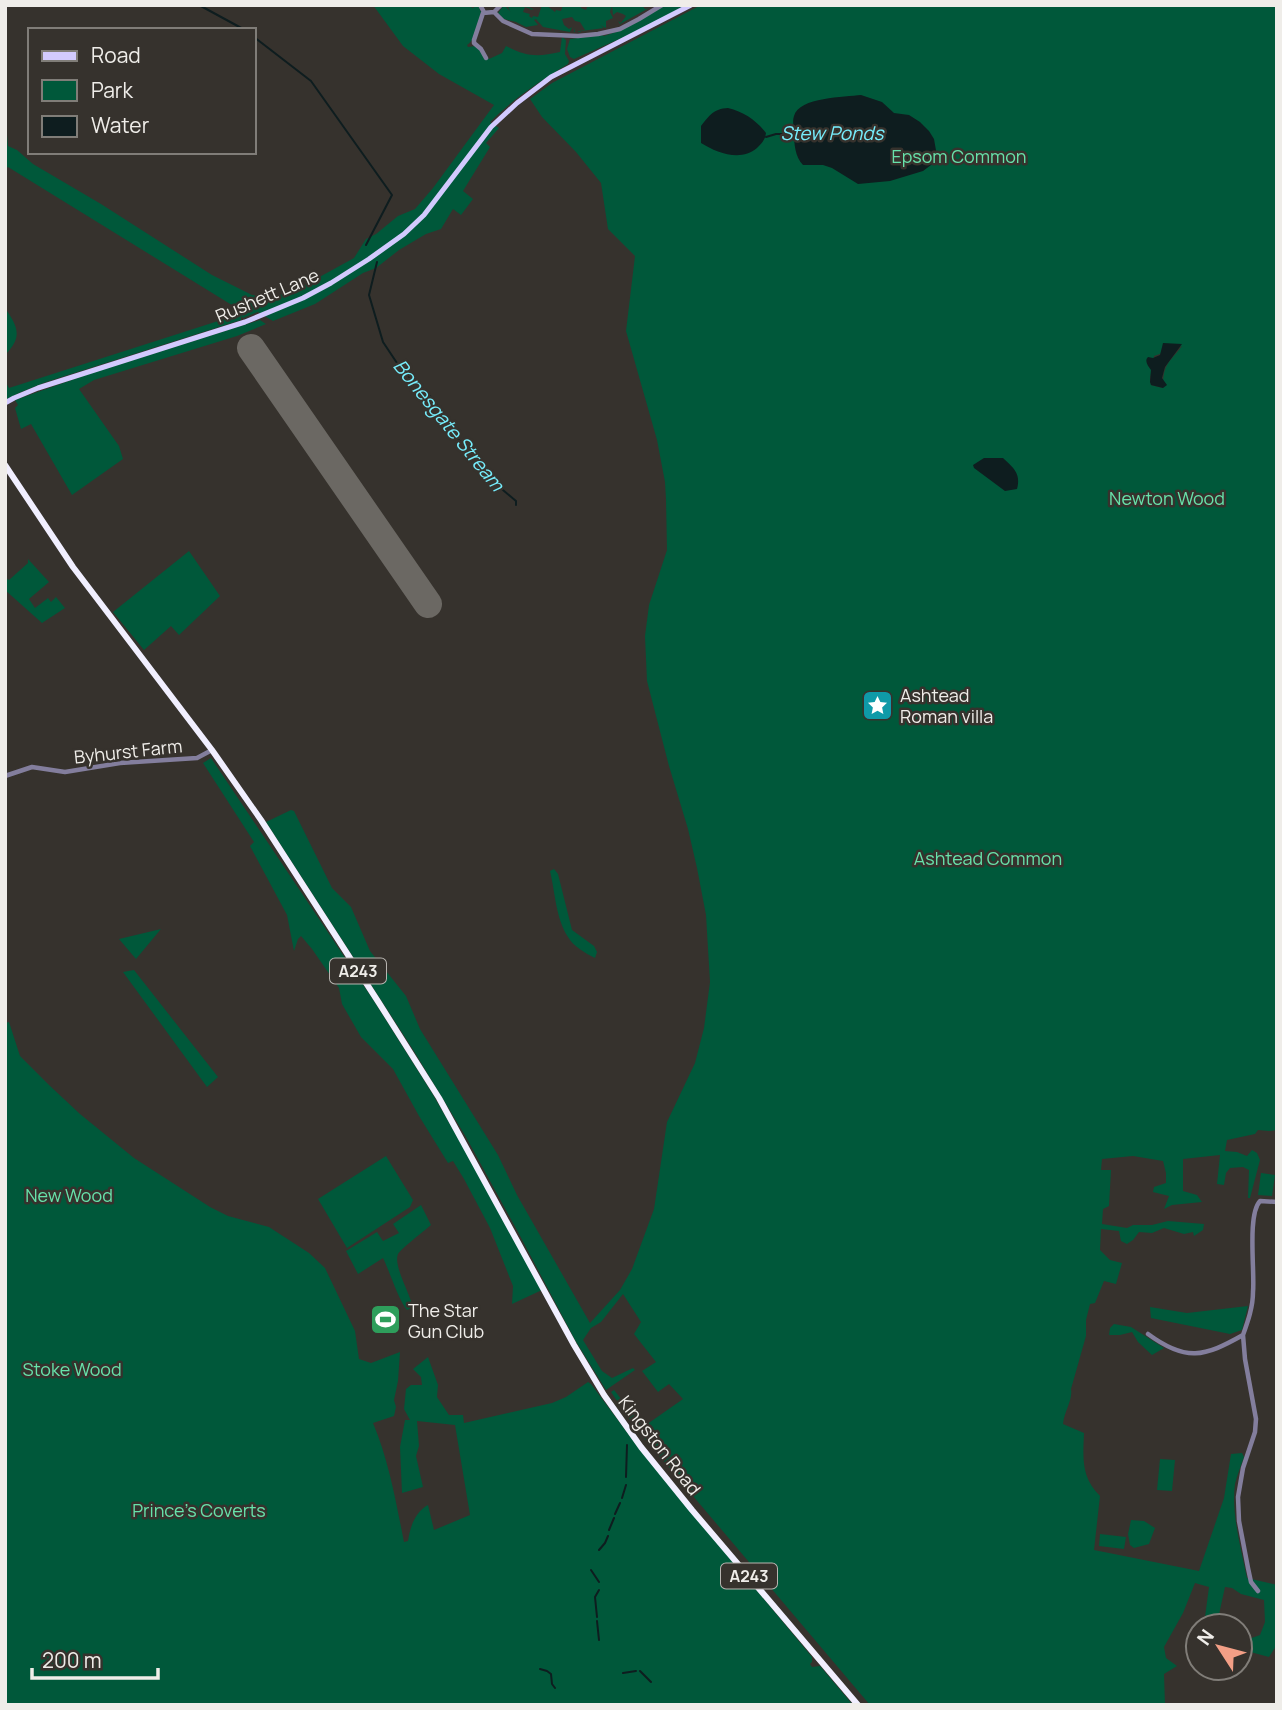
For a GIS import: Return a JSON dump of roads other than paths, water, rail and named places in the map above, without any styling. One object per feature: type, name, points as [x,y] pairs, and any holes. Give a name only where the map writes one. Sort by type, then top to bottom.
[{"type":"highway","name":"A243","points":[[6,469],[74,568],[212,750]]},
{"type":"highway","name":"Kingston Road","points":[[212,750],[261,820],[439,1098],[604,1395],[641,1447],[692,1510],[858,1705]]},
{"type":"main road","name":"Rushett Lane","points":[[5,403],[38,388],[245,322],[325,287],[404,234],[424,215],[483,137],[517,103],[551,77],[691,5]]},
{"type":"street","points":[[474,43],[484,12],[480,5]]},
{"type":"street","points":[[484,12],[494,12],[501,5]]},
{"type":"street","points":[[494,12],[503,21],[532,34],[578,36],[618,29],[662,5]]},
{"type":"street","points":[[468,45],[474,43]]},
{"type":"street","points":[[474,43],[486,58]]},
{"type":"street","name":"Byhurst Farm","points":[[5,776],[32,767],[65,772],[120,763],[197,758],[212,750]]},
{"type":"street","points":[[1258,1591],[1251,1582],[1239,1521],[1238,1497],[1243,1468],[1256,1428],[1243,1335],[1254,1293],[1252,1259],[1255,1210],[1260,1201],[1277,1202]]},
{"type":"street","points":[[1148,1334],[1182,1353],[1194,1354],[1214,1350],[1243,1335]]},
{"type":"water","name":"Stew Ponds","points":[[861,95],[882,102],[894,113],[909,115],[920,122],[934,139],[937,156],[935,162],[923,171],[890,181],[858,184],[832,168],[803,165],[794,141],[793,120],[798,110],[804,105],[823,99]]},
{"type":"water","name":"Stew Ponds","points":[[728,108],[749,117],[766,133],[757,148],[744,155],[714,150],[701,143],[701,126],[715,111]]},
{"type":"water","points":[[1163,343],[1182,344],[1165,367],[1162,378],[1167,385],[1163,388],[1151,385],[1151,370],[1146,360],[1148,357],[1160,355]]},
{"type":"water","points":[[984,458],[1003,458],[1017,475],[1017,489],[1005,491],[974,468],[973,465]]},
{"type":"waterway","name":"Bonesgate Stream","points":[[199,5],[241,28]]},
{"type":"waterway","name":"Bonesgate Stream","points":[[256,39],[311,81],[392,195],[366,245]]},
{"type":"waterway","points":[[766,137],[794,134]]},
{"type":"waterway","name":"Bonesgate Stream","points":[[377,262],[369,295],[383,342],[401,369],[434,400],[453,435],[472,452],[497,485],[516,501],[516,505]]},
{"type":"waterway","points":[[626,1477],[627,1445]]},
{"type":"waterway","points":[[622,1498],[626,1485]]},
{"type":"waterway","points":[[615,1514],[620,1503]]},
{"type":"waterway","points":[[609,1530],[614,1518]]},
{"type":"waterway","points":[[599,1550],[608,1536]]},
{"type":"waterway","points":[[591,1570],[599,1582]]},
{"type":"waterway","points":[[597,1617],[595,1597],[599,1590]]},
{"type":"waterway","points":[[597,1621],[599,1640]]},
{"type":"waterway","points":[[540,1669],[551,1674],[555,1688]]},
{"type":"waterway","points":[[623,1673],[636,1671]]},
{"type":"waterway","points":[[640,1671],[651,1682]]},
{"type":"place","name":"Ashtead Roman villa","points":[[877,705]]},
{"type":"place","name":"The Star Gun Club","points":[[385,1320]]},
{"type":"park label","name":"Epsom Common","points":[[959,156]]},
{"type":"park label","name":"Newton Wood","points":[[1167,498]]},
{"type":"park label","name":"Ashtead Common","points":[[988,858]]},
{"type":"park label","name":"New Wood","points":[[69,1195]]},
{"type":"park label","name":"Stoke Wood","points":[[72,1369]]},
{"type":"park label","name":"Prince's Coverts","points":[[199,1510]]}]
